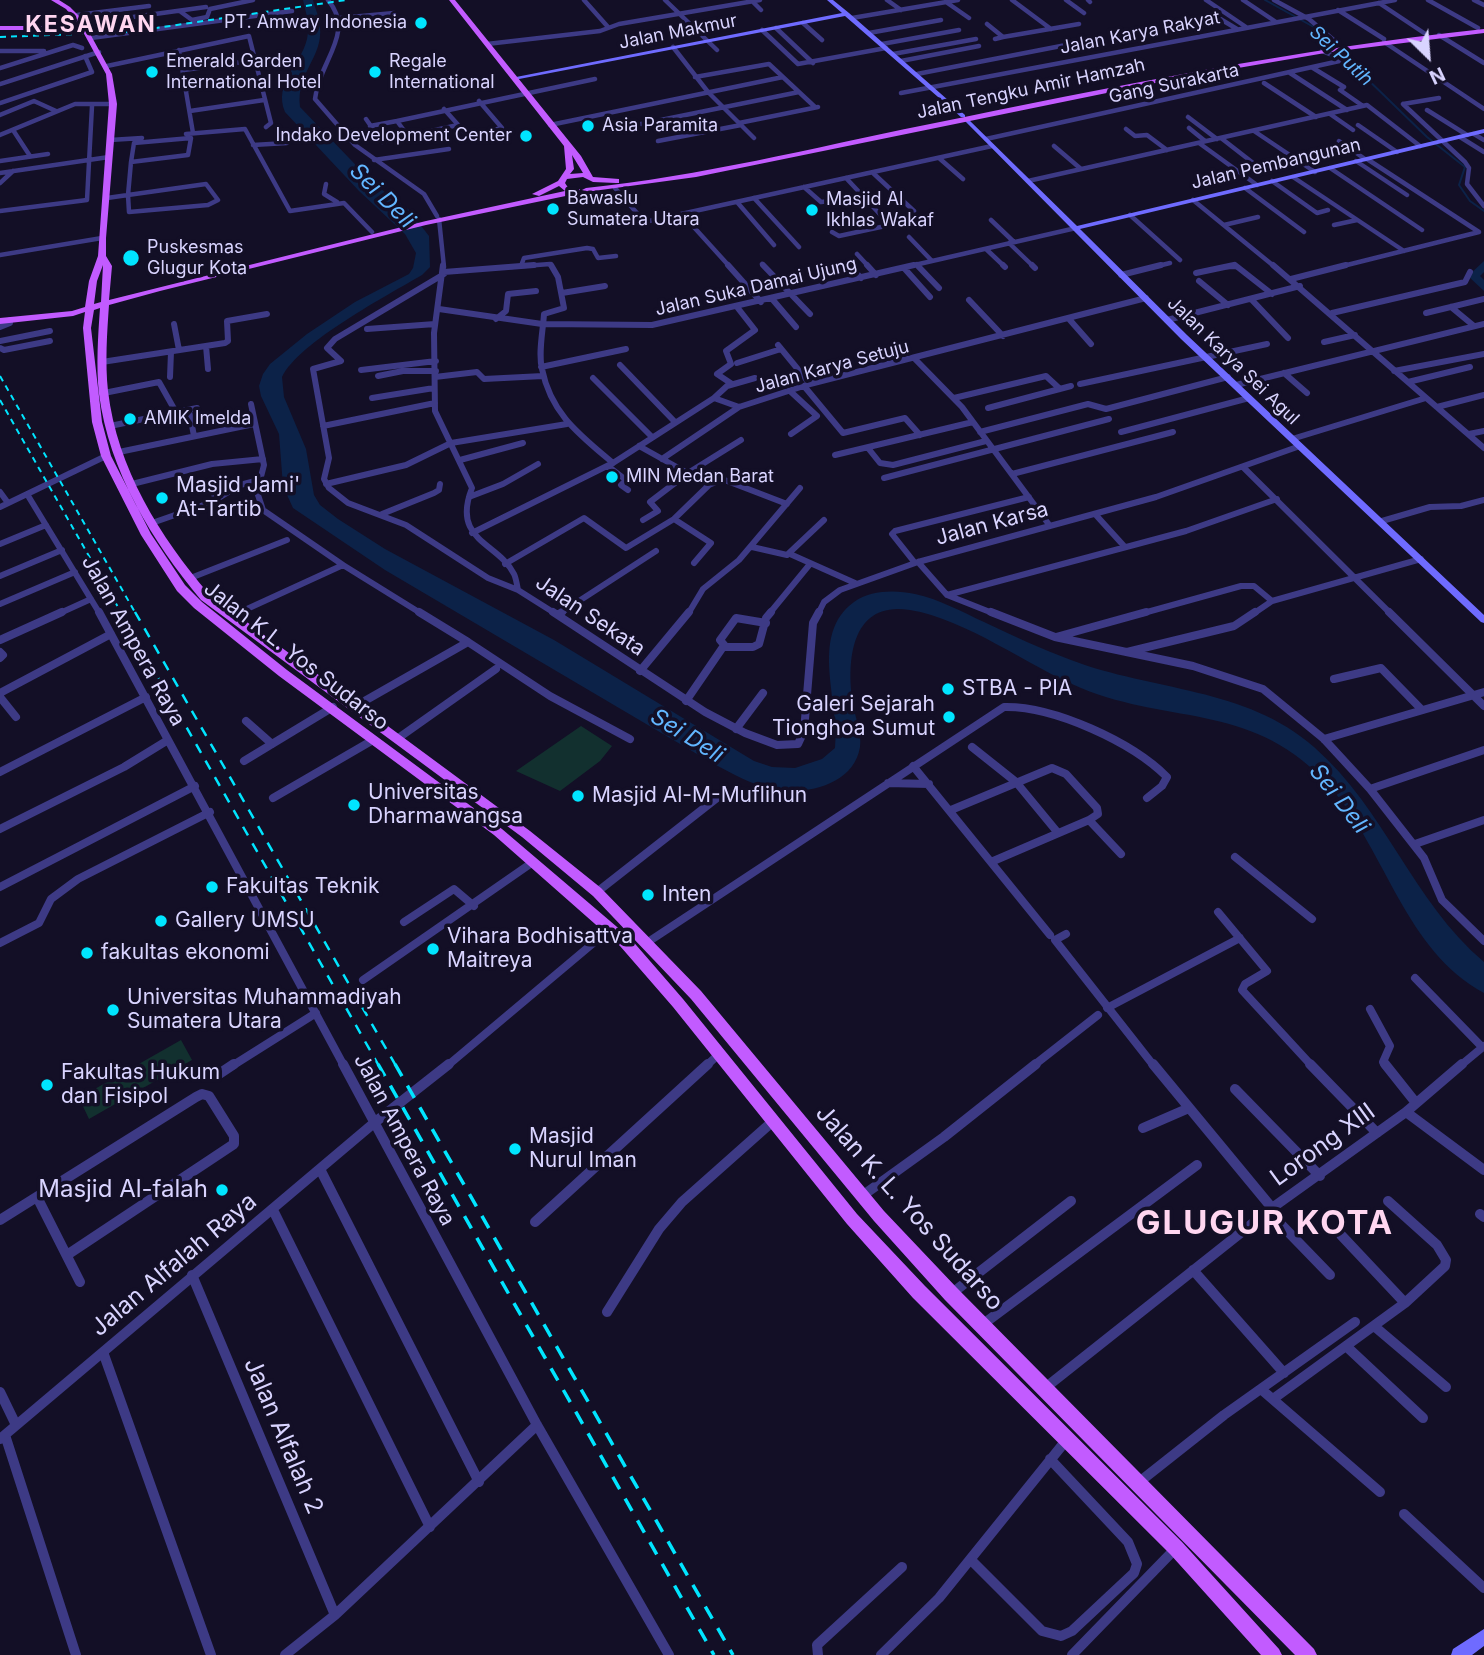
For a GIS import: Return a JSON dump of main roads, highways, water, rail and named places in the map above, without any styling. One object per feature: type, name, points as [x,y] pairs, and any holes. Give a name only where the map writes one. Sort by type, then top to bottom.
[{"type":"main road","points":[[54,0],[81,22],[91,37],[97,53],[107,66],[113,104],[102,256],[94,274],[88,306]]},
{"type":"main road","points":[[452,0],[578,158],[591,178],[592,187],[581,191],[565,189],[564,180],[570,169],[567,147]]},
{"type":"main road","points":[[0,28],[61,28],[81,22]]},
{"type":"main road","name":"Jalan Tengku Amir Hamzah","points":[[438,218],[581,191],[615,188],[1154,78],[1326,51],[1338,45],[1483,29]]},
{"type":"main road","name":"Jalan Tengku Amir Hamzah","points":[[564,180],[639,180],[809,149]]},
{"type":"main road","points":[[5,321],[105,302],[533,195],[564,180]]},
{"type":"main road","points":[[105,302],[390,229]]},
{"type":"main road","name":"Jalan K.L. Yos Sudarso","points":[[102,256],[108,266],[102,362],[103,393],[110,426],[132,484],[152,523],[188,579],[205,597],[474,796]]},
{"type":"main road","points":[[36,315],[73,313],[88,306]]},
{"type":"main road","name":"Jalan K.L. Yos Sudarso","points":[[88,306],[87,328],[97,422],[106,456],[146,535],[188,596],[283,673],[498,832],[533,862]]},
{"type":"main road","points":[[73,313],[80,316],[87,328]]},
{"type":"main road","points":[[415,773],[429,762]]},
{"type":"main road","name":"Jalan K. L. Yos Sudarso","points":[[474,796],[597,892],[648,942],[862,1196],[951,1294],[1308,1655]]},
{"type":"main road","name":"Jalan K. L. Yos Sudarso","points":[[533,862],[610,929],[654,975],[785,1138],[919,1292],[1176,1548],[1265,1652]]},
{"type":"main road","points":[[772,1122],[790,1109]]},
{"type":"main road","points":[[785,1138],[803,1125]]},
{"type":"main road","points":[[1031,1401],[1045,1388]]},
{"type":"main road","points":[[1068,1438],[1081,1425]]},
{"type":"water","name":"Sei Deli","points":[[303,0],[313,0],[319,20],[320,38],[302,84],[300,107],[374,184],[408,209],[429,236],[430,267],[422,275],[325,335],[306,349],[282,377],[284,397],[306,449],[314,495],[320,505],[385,549],[554,640],[754,761],[772,767],[795,768],[822,759],[835,748],[836,730],[829,651],[832,633],[840,616],[854,602],[883,592],[924,596],[1071,660],[1229,701],[1259,712],[1287,727],[1314,747],[1361,799],[1437,912],[1484,962],[1484,993],[1457,975],[1435,952],[1399,899],[1350,814],[1331,788],[1302,760],[1273,741],[1243,728],[1115,700],[1061,679],[953,623],[910,610],[890,609],[875,614],[864,624],[852,653],[851,687],[860,741],[856,760],[848,771],[826,785],[799,791],[773,789],[750,782],[714,764],[385,570],[293,508],[283,486],[279,434],[261,396],[259,386],[263,374],[270,364],[307,334],[355,302],[409,274],[416,253],[405,234],[359,191],[285,112],[282,102],[285,83],[307,39],[308,24]]},
{"type":"waterway","name":"Sei Putih","points":[[1265,0],[1321,31],[1325,44],[1359,71],[1427,137],[1465,167],[1459,185],[1470,201],[1484,211]]},
{"type":"waterway","points":[[1484,265],[1474,276],[1484,287]]},
{"type":"railway","points":[[0,37],[129,32],[346,0]]},
{"type":"railway","points":[[0,376],[136,614]]},
{"type":"railway","points":[[0,400],[122,614]]},
{"type":"railway","points":[[121,612],[379,1066]]},
{"type":"railway","points":[[135,612],[396,1066]]},
{"type":"railway","points":[[378,1064],[714,1655]]},
{"type":"railway","points":[[395,1064],[733,1655]]},
{"type":"place","name":"PT. Amway Indonesia","points":[[421,23]]},
{"type":"place","name":"Emerald Garden International Hotel","points":[[152,72]]},
{"type":"place","name":"Regale International","points":[[375,72]]},
{"type":"place","name":"Asia Paramita","points":[[588,126]]},
{"type":"place","name":"Indako Development Center","points":[[526,136]]},
{"type":"place","name":"Bawaslu Sumatera Utara","points":[[553,209]]},
{"type":"place","name":"Masjid Al Ikhlas Wakaf","points":[[812,210]]},
{"type":"place","name":"Puskesmas Glugur Kota","points":[[131,258]]},
{"type":"place","name":"AMIK Imelda","points":[[130,419]]},
{"type":"place","name":"MIN Medan Barat","points":[[612,477]]},
{"type":"place","name":"Masjid Jami' At-Tartib","points":[[162,498]]},
{"type":"place","name":"STBA - PIA","points":[[948,689]]},
{"type":"place","name":"Galeri Sejarah Tionghoa Sumut","points":[[949,717]]},
{"type":"place","name":"Masjid Al-M-Muflihun","points":[[578,796]]},
{"type":"place","name":"Universitas Dharmawangsa","points":[[354,805]]},
{"type":"place","name":"Fakultas Teknik","points":[[212,887]]},
{"type":"place","name":"Inten","points":[[648,895]]},
{"type":"place","name":"Gallery UMSU","points":[[161,921]]},
{"type":"place","name":"Vihara Bodhisattva Maitreya","points":[[433,949]]},
{"type":"place","name":"fakultas ekonomi","points":[[87,953]]},
{"type":"place","name":"Universitas Muhammadiyah Sumatera Utara","points":[[113,1010]]},
{"type":"place","name":"Fakultas Hukum dan Fisipol","points":[[47,1085]]},
{"type":"place","name":"Masjid Nurul Iman","points":[[515,1149]]},
{"type":"place","name":"Masjid Al-falah","points":[[222,1190]]},
{"type":"district","name":"KESAWAN","points":[[91,25]]},
{"type":"district","name":"GLUGUR KOTA","points":[[1265,1224]]}]
